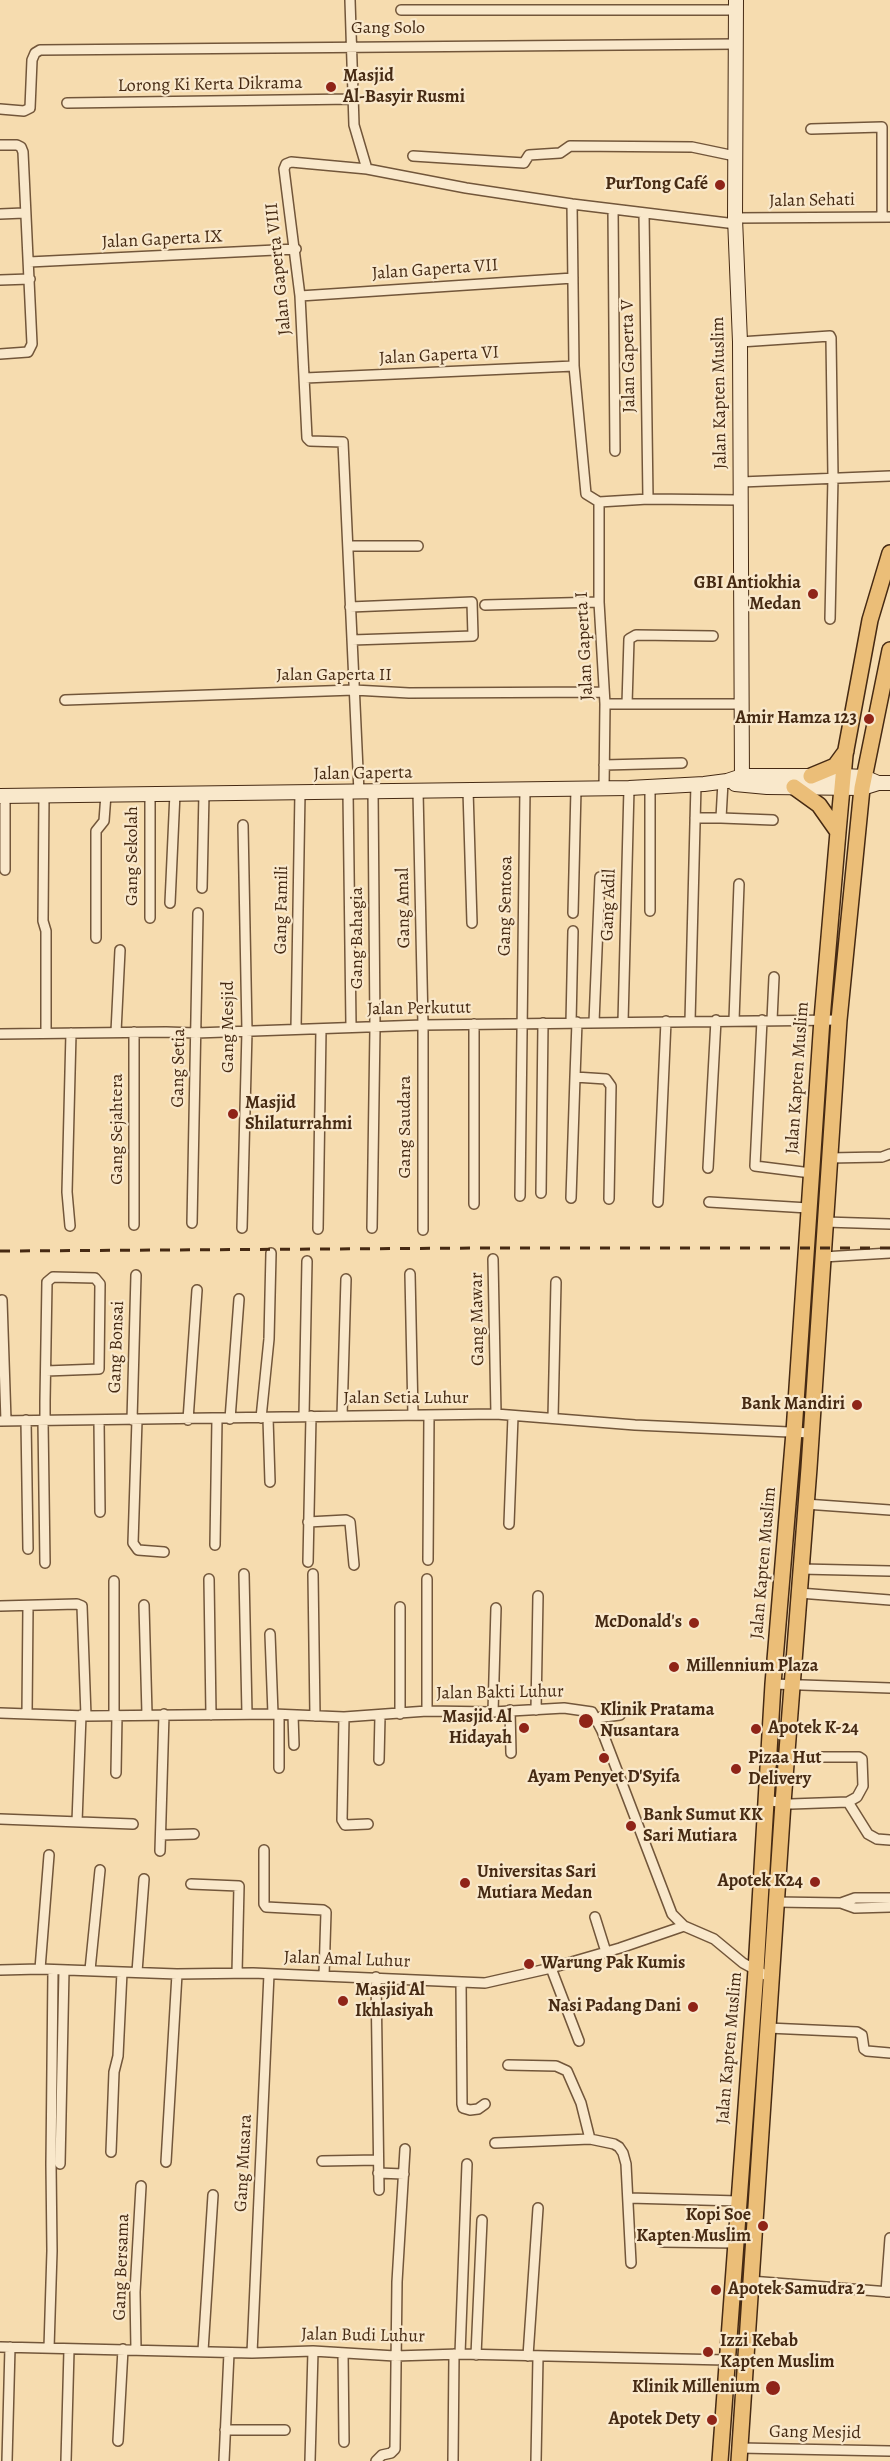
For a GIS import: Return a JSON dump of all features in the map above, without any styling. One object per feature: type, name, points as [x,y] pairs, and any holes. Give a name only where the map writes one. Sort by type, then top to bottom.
[{"type":"main road","name":"Jalan Kapten Muslim","points":[[720,2461],[756,1970],[773,1684],[838,832],[846,750],[870,620],[890,553]]},
{"type":"main road","name":"Jalan Kapten Muslim","points":[[739,2455],[839,1020],[890,650]]},
{"type":"main road","points":[[811,776],[835,766],[846,750]]},
{"type":"main road","points":[[794,787],[819,805],[838,832]]},
{"type":"street","points":[[350,0],[354,125],[367,169]]},
{"type":"street","points":[[401,10],[736,5]]},
{"type":"street","name":"Jalan Kapten Muslim","points":[[736,5],[735,221],[740,342],[742,781]]},
{"type":"street","name":"Gang Solo","points":[[0,109],[24,111],[30,108],[32,60],[35,53],[40,50],[736,44]]},
{"type":"street","name":"Lorong Ki Kerta Dikrama","points":[[67,103],[353,99]]},
{"type":"street","points":[[811,129],[882,127],[886,217]]},
{"type":"street","points":[[0,146],[17,145],[23,152],[24,213],[29,262],[32,344],[30,351],[0,354]]},
{"type":"street","points":[[413,156],[524,163],[530,155],[560,153],[570,146],[688,147],[735,156]]},
{"type":"street","name":"Jalan Gaperta VIII","points":[[351,1026],[354,690],[343,442],[307,439],[300,296],[296,249],[284,169],[286,164],[291,162],[367,169],[466,188],[572,204],[735,221]]},
{"type":"street","points":[[572,204],[574,366],[584,489],[590,498],[599,502],[741,500]]},
{"type":"street","points":[[613,209],[615,451]]},
{"type":"street","points":[[0,214],[24,213]]},
{"type":"street","name":"Jalan Gaperta V","points":[[644,213],[648,500]]},
{"type":"street","name":"Jalan Sehati","points":[[735,221],[886,217]]},
{"type":"street","name":"Jalan Gaperta IX","points":[[29,262],[296,249]]},
{"type":"street","name":"Jalan Gaperta VII","points":[[300,296],[573,278]]},
{"type":"street","points":[[0,280],[30,279]]},
{"type":"street","points":[[740,342],[831,338],[833,477],[830,619]]},
{"type":"street","name":"Jalan Gaperta VI","points":[[305,378],[574,366]]},
{"type":"street","points":[[741,482],[890,476]]},
{"type":"street","name":"Jalan Gaperta I","points":[[599,502],[604,788]]},
{"type":"street","points":[[348,546],[418,546]]},
{"type":"street","points":[[484,605],[599,602]]},
{"type":"street","points":[[351,607],[472,603],[473,636],[352,640]]},
{"type":"street","points":[[627,704],[629,639],[636,635],[713,636]]},
{"type":"street","name":"Jalan Gaperta II","points":[[65,700],[354,690],[409,693],[604,692]]},
{"type":"street","points":[[604,704],[741,704]]},
{"type":"street","points":[[604,765],[682,763]]},
{"type":"street","name":"Jalan Gaperta","points":[[2,796],[629,788],[811,776],[843,782]]},
{"type":"street","name":"Jalan Gaperta","points":[[742,781],[794,787],[843,782],[873,783]]},
{"type":"street","points":[[722,818],[725,782]]},
{"type":"street","points":[[690,1021],[696,784]]},
{"type":"street","points":[[650,787],[650,910]]},
{"type":"street","name":"Gang Adil","points":[[622,1022],[629,788]]},
{"type":"street","name":"Gang Sentosa","points":[[520,1196],[525,789]]},
{"type":"street","points":[[573,913],[576,789]]},
{"type":"street","points":[[468,790],[472,923]]},
{"type":"street","name":"Gang Bahagia","points":[[372,1228],[375,1028],[374,791]]},
{"type":"street","name":"Gang Amal","points":[[418,791],[423,1024]]},
{"type":"street","name":"Gang Famili","points":[[296,1028],[300,792]]},
{"type":"street","name":"Gang Sekolah","points":[[150,793],[150,918]]},
{"type":"street","points":[[170,903],[175,793]]},
{"type":"street","points":[[202,888],[204,793]]},
{"type":"street","points":[[96,938],[96,831],[104,821],[106,794]]},
{"type":"street","points":[[44,795],[43,921],[46,932],[46,1033]]},
{"type":"street","points":[[2,796],[5,870]]},
{"type":"street","points":[[695,818],[773,820]]},
{"type":"street","name":"Gang Mesjid","points":[[242,1228],[247,1030],[243,825]]},
{"type":"street","points":[[594,1022],[600,877]]},
{"type":"street","points":[[734,1020],[739,884]]},
{"type":"street","name":"Gang Setia","points":[[192,1223],[198,913]]},
{"type":"street","points":[[571,1198],[575,1077],[573,930]]},
{"type":"street","points":[[117,1032],[120,950]]},
{"type":"street","points":[[774,978],[767,1020],[755,1166],[811,1173]]},
{"type":"street","points":[[708,1168],[716,1020]]},
{"type":"street","name":"Jalan Perkutut","points":[[0,1034],[196,1033],[351,1026],[375,1028],[423,1024],[839,1020]]},
{"type":"street","points":[[658,1203],[666,1021]]},
{"type":"street","points":[[542,1193],[543,1023]]},
{"type":"street","name":"Gang Saudara","points":[[423,1024],[423,1230]]},
{"type":"street","points":[[474,1024],[474,1204]]},
{"type":"street","points":[[318,1228],[321,1029]]},
{"type":"street","name":"Gang Sejahtera","points":[[134,1032],[134,1225]]},
{"type":"street","points":[[70,1226],[67,1192],[71,1033]]},
{"type":"street","points":[[575,1077],[606,1079],[611,1086],[609,1199]]},
{"type":"street","points":[[829,1158],[887,1157]]},
{"type":"street","points":[[709,1202],[808,1208]]},
{"type":"street","points":[[825,1222],[890,1224]]},
{"type":"street","points":[[270,1482],[265,1418],[271,1252]]},
{"type":"street","points":[[823,1257],[890,1254]]},
{"type":"street","name":"Gang Mawar","points":[[493,1259],[496,1414]]},
{"type":"street","points":[[307,1261],[308,1562]]},
{"type":"street","points":[[410,1274],[413,1415]]},
{"type":"street","name":"Gang Bonsai","points":[[136,1275],[133,1543],[138,1550],[164,1552]]},
{"type":"street","points":[[45,1563],[44,1420],[48,1281],[53,1277],[95,1278],[100,1284],[99,1370],[46,1371]]},
{"type":"street","points":[[342,1416],[346,1279]]},
{"type":"street","points":[[553,1418],[556,1282]]},
{"type":"street","points":[[188,1420],[197,1290]]},
{"type":"street","points":[[230,1419],[239,1299]]},
{"type":"street","points":[[2,1300],[3,1421]]},
{"type":"street","name":"Jalan Setia Luhur","points":[[3,1421],[496,1414],[635,1425],[811,1433]]},
{"type":"street","points":[[428,1560],[429,1415]]},
{"type":"street","points":[[509,1524],[513,1416]]},
{"type":"street","points":[[215,1545],[217,1419]]},
{"type":"street","points":[[26,1420],[28,1549]]},
{"type":"street","points":[[99,1421],[100,1512]]},
{"type":"street","points":[[805,1504],[890,1510]]},
{"type":"street","points":[[308,1522],[346,1520],[350,1522],[354,1565]]},
{"type":"street","points":[[801,1569],[890,1570]]},
{"type":"street","points":[[244,1574],[247,1714]]},
{"type":"street","points":[[313,1574],[315,1716]]},
{"type":"street","points":[[209,1579],[211,1715]]},
{"type":"street","points":[[427,1579],[427,1711]]},
{"type":"street","points":[[114,1581],[116,1773]]},
{"type":"street","points":[[799,1593],[890,1600]]},
{"type":"street","points":[[536,1710],[538,1596]]},
{"type":"street","points":[[0,1606],[77,1604],[82,1606],[84,1715],[77,1822]]},
{"type":"street","points":[[144,1605],[147,1714]]},
{"type":"street","points":[[27,1714],[28,1606]]},
{"type":"street","points":[[400,1608],[400,1714]]},
{"type":"street","points":[[493,1712],[496,1608]]},
{"type":"street","points":[[270,1634],[279,1768]]},
{"type":"street","points":[[773,1684],[890,1688]]},
{"type":"street","name":"Jalan Bakti Luhur","points":[[0,1713],[276,1714],[344,1717],[427,1711],[493,1712],[564,1708],[592,1712],[596,1718]]},
{"type":"street","points":[[510,1710],[511,1753]]},
{"type":"street","points":[[160,1851],[164,1714]]},
{"type":"street","points":[[293,1715],[294,1745]]},
{"type":"street","points":[[620,1715],[596,1718],[672,1914],[684,1926],[714,1939],[743,1963],[771,1978]]},
{"type":"street","points":[[380,1716],[380,1760]]},
{"type":"street","points":[[344,1717],[342,1820],[345,1825],[368,1824]]},
{"type":"street","points":[[765,1800],[783,1803],[848,1802],[857,1797],[863,1786],[862,1759],[859,1756],[819,1757]]},
{"type":"street","points":[[848,1802],[868,1834],[877,1839],[890,1840]]},
{"type":"street","points":[[0,1818],[133,1824]]},
{"type":"street","points":[[161,1835],[194,1834]]},
{"type":"street","points":[[264,1850],[264,1904],[266,1907],[326,1912],[324,1976]]},
{"type":"street","points":[[40,1969],[50,1855]]},
{"type":"street","points":[[90,1970],[100,1870]]},
{"type":"street","points":[[137,1972],[144,1879]]},
{"type":"street","points":[[192,1884],[239,1886],[237,1973]]},
{"type":"street","points":[[841,1903],[855,1898],[890,1898]]},
{"type":"street","points":[[776,1902],[841,1903],[855,1908],[890,1907]]},
{"type":"street","points":[[595,1917],[606,1952]]},
{"type":"street","name":"Jalan Amal Luhur","points":[[0,1970],[237,1973],[461,1982],[494,1981],[551,1968],[684,1926]]},
{"type":"street","points":[[551,1968],[579,2041]]},
{"type":"street","points":[[49,2348],[52,2251],[53,1970]]},
{"type":"street","points":[[60,2164],[64,1970]]},
{"type":"street","points":[[111,2152],[114,2072],[119,2047],[122,1972]]},
{"type":"street","points":[[166,2162],[177,1974]]},
{"type":"street","name":"Gang Musara","points":[[252,2353],[269,1974]]},
{"type":"street","points":[[376,1977],[379,2190]]},
{"type":"street","points":[[461,1982],[462,2104],[463,2108],[470,2110],[478,2109],[485,2104]]},
{"type":"street","points":[[768,2028],[857,2032],[862,2035],[864,2049],[867,2051],[890,2053]]},
{"type":"street","points":[[508,2065],[563,2067],[581,2103],[590,2139]]},
{"type":"street","points":[[495,2143],[590,2139],[614,2144],[624,2153],[629,2198],[631,2264]]},
{"type":"street","points":[[376,2461],[382,2455],[395,2450],[397,2282],[405,2149]]},
{"type":"street","points":[[322,2161],[378,2160]]},
{"type":"street","points":[[453,2461],[467,2164]]},
{"type":"street","points":[[378,2173],[404,2174]]},
{"type":"street","name":"Gang Bersama","points":[[136,2349],[135,2292],[141,2186]]},
{"type":"street","points":[[203,2351],[213,2195]]},
{"type":"street","points":[[629,2198],[738,2201]]},
{"type":"street","points":[[536,2461],[533,2356],[538,2208]]},
{"type":"street","points":[[476,2355],[482,2220]]},
{"type":"street","points":[[750,2281],[888,2292],[890,2238]]},
{"type":"street","points":[[662,2242],[735,2243]]},
{"type":"street","points":[[5,2348],[7,2461]]},
{"type":"street","name":"Jalan Budi Luhur","points":[[5,2348],[136,2349],[229,2353],[313,2351],[395,2356],[457,2354],[726,2360]]},
{"type":"street","points":[[118,2441],[123,2349]]},
{"type":"street","points":[[66,2461],[69,2350]]},
{"type":"street","points":[[310,2461],[313,2351]]},
{"type":"street","points":[[224,2461],[229,2353]]},
{"type":"street","points":[[343,2353],[344,2442]]},
{"type":"street","points":[[225,2430],[285,2430]]},
{"type":"street","name":"Gang Mesjid","points":[[739,2455],[890,2451]]},
{"type":"railway","points":[[0,1251],[890,1248]]},
{"type":"place","name":"Masjid Al-Basyir Rusmi","points":[[331,87]]},
{"type":"place","name":"PurTong Café","points":[[720,185]]},
{"type":"place","name":"GBI Antiokhia Medan","points":[[813,594]]},
{"type":"place","name":"Amir Hamza 123","points":[[869,719]]},
{"type":"place","name":"Masjid Shilaturrahmi","points":[[233,1114]]},
{"type":"place","name":"Bank Mandiri","points":[[857,1405]]},
{"type":"place","name":"McDonald's","points":[[694,1623]]},
{"type":"place","name":"Millennium Plaza","points":[[674,1667]]},
{"type":"place","name":"Klinik Pratama Nusantara","points":[[586,1721]]},
{"type":"place","name":"Masjid Al Hidayah","points":[[524,1728]]},
{"type":"place","name":"Apotek K-24","points":[[756,1729]]},
{"type":"place","name":"Ayam Penyet D'Syifa","points":[[604,1758]]},
{"type":"place","name":"Pizaa Hut Delivery","points":[[736,1769]]},
{"type":"place","name":"Bank Sumut KK Sari Mutiara","points":[[631,1826]]},
{"type":"place","name":"Apotek K24","points":[[815,1882]]},
{"type":"place","name":"Universitas Sari Mutiara Medan","points":[[465,1883]]},
{"type":"place","name":"Warung Pak Kumis","points":[[529,1964]]},
{"type":"place","name":"Masjid Al Ikhlasiyah","points":[[343,2001]]},
{"type":"place","name":"Nasi Padang Dani","points":[[693,2007]]},
{"type":"place","name":"Kopi Soe Kapten Muslim","points":[[763,2226]]},
{"type":"place","name":"Apotek Samudra 2","points":[[716,2290]]},
{"type":"place","name":"Izzi Kebab Kapten Muslim","points":[[708,2352]]},
{"type":"place","name":"Klinik Millenium","points":[[773,2388]]},
{"type":"place","name":"Apotek Dety","points":[[712,2420]]}]
